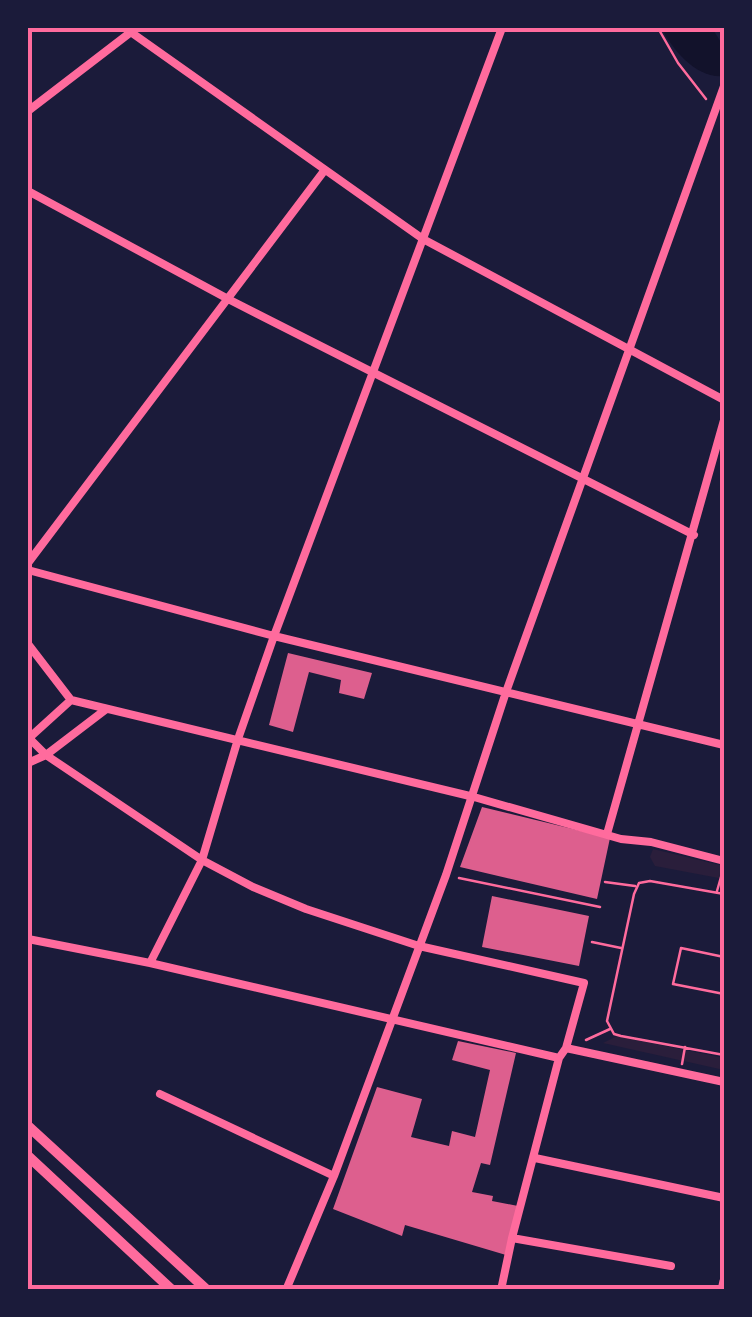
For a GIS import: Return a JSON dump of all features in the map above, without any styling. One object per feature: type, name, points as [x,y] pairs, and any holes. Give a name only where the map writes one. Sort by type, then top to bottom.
[{"type":"main road","points":[[28,1126],[207,1290]]},
{"type":"main road","points":[[28,1156],[172,1290]]},
{"type":"street","points":[[150,963],[202,860],[274,636],[502,28]]},
{"type":"street","points":[[28,112],[128,30],[423,240],[724,400]]},
{"type":"street","points":[[286,1290],[334,1176],[446,875],[506,692],[724,86]]},
{"type":"street","points":[[324,172],[28,567],[274,636],[724,745]]},
{"type":"street","points":[[28,191],[230,300],[694,535]]},
{"type":"street","points":[[607,834],[724,420]]},
{"type":"street","points":[[28,644],[71,700],[724,862]]},
{"type":"street","points":[[71,700],[28,738],[46,755],[202,860],[306,909],[419,946],[583,982],[566,1048],[559,1058],[501,1290]]},
{"type":"street","points":[[28,763],[46,755],[104,710]]},
{"type":"street","points":[[28,939],[150,963],[559,1058]]},
{"type":"street","points":[[566,1048],[724,1082]]},
{"type":"street","points":[[160,1094],[334,1176]]},
{"type":"street","points":[[535,1158],[724,1198]]},
{"type":"street","points":[[512,1238],[672,1266]]},
{"type":"street","points":[[722,1290],[724,1282]]},
{"type":"path","points":[[658,28],[678,63],[717,109]]},
{"type":"path","points":[[717,892],[724,862]]},
{"type":"path","points":[[446,875],[600,907]]},
{"type":"path","points":[[605,882],[636,887],[650,880],[724,894]]},
{"type":"path","points":[[636,887],[607,1021],[610,1029],[621,1036],[724,1055]]},
{"type":"path","points":[[592,942],[623,948]]},
{"type":"path","points":[[724,957],[681,948],[672,984],[724,994]]},
{"type":"path","points":[[566,1048],[610,1029]]},
{"type":"shaded area","points":[[661,28],[712,28],[724,47],[724,76],[695,68],[679,54]]},
{"type":"shaded area","points":[[653,849],[724,866],[724,879],[655,866],[650,857]]},
{"type":"shaded area","points":[[617,1036],[724,1058],[724,1070],[603,1043]]},
{"type":"building","points":[[288,653],[372,673],[364,699],[339,693],[341,680],[309,672],[293,732],[269,725]]},
{"type":"building","points":[[482,807],[610,838],[597,899],[460,867]]},
{"type":"building","points":[[492,896],[589,916],[579,966],[482,947]]},
{"type":"building","points":[[458,1041],[516,1053],[490,1165],[481,1163],[472,1192],[518,1206],[506,1255],[405,1225],[402,1236],[333,1209],[377,1087],[422,1099],[411,1137],[449,1146],[452,1131],[475,1137],[490,1070],[452,1060]]}]
